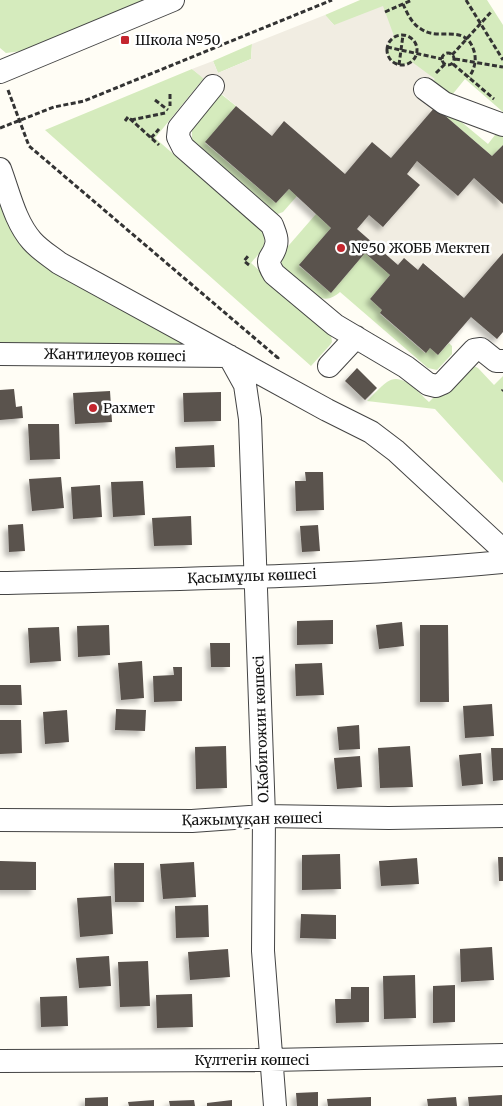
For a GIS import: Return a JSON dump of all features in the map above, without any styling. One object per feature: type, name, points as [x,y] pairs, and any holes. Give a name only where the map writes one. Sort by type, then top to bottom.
[{"type":"street","points":[[0,72],[173,0]]},
{"type":"street","points":[[429,83],[444,102],[503,126]]},
{"type":"street","points":[[213,86],[179,128],[178,137],[184,148],[272,226],[276,236],[276,246],[269,257],[269,265],[274,274],[335,324],[406,367],[428,384],[436,386],[443,383],[474,350],[481,349],[496,361],[503,361]]},
{"type":"street","points":[[0,169],[23,228],[32,241],[44,252],[59,263],[371,432],[443,492],[503,550]]},
{"type":"street","points":[[329,366],[356,337]]},
{"type":"street","name":"Жантилеуов көшесі","points":[[0,354],[229,356]]},
{"type":"street","name":"О.Кабигожин көшесі","points":[[229,356],[245,385],[250,419],[264,816],[263,951],[271,1060],[274,1072],[275,1106]]},
{"type":"street","name":"Қасымұлы көшесі","points":[[0,583],[256,577],[429,569],[503,562]]},
{"type":"street","name":"Қажымұқан көшесі","points":[[0,820],[192,820],[264,816],[389,818],[503,816]]},
{"type":"street","name":"Күлтегін көшесі","points":[[0,1061],[271,1060],[503,1055]]},
{"type":"path","points":[[0,128],[54,106],[84,101],[332,0]]},
{"type":"path","points":[[385,12],[412,0]]},
{"type":"path","points":[[466,0],[503,60]]},
{"type":"path","points":[[403,4],[413,22],[430,34],[452,33],[467,39],[475,54],[473,71],[469,77]]},
{"type":"path","points":[[452,55],[491,12]]},
{"type":"path","points":[[399,65],[403,35]]},
{"type":"path","points":[[403,35],[413,39],[416,44],[416,54],[412,62],[399,65],[394,63],[388,56],[387,47],[391,39],[403,35]]},
{"type":"path","points":[[387,47],[442,59],[448,66],[453,64]]},
{"type":"path","points":[[442,59],[445,54],[452,55],[455,59],[503,67]]},
{"type":"path","points":[[453,64],[455,59]]},
{"type":"path","points":[[429,83],[445,64]]},
{"type":"path","points":[[453,64],[496,101]]},
{"type":"path","points":[[0,72],[29,146],[278,358],[269,378]]},
{"type":"path","points":[[131,120],[172,112],[155,100]]},
{"type":"path","points":[[125,121],[128,117],[166,151]]},
{"type":"path","points":[[250,253],[244,261],[252,267]]},
{"type":"green space","points":[[0,0],[147,0],[30,50],[6,53],[0,48]]},
{"type":"green space","points":[[360,0],[487,0],[503,25],[503,112],[465,79],[452,95],[429,86],[434,79],[410,65],[398,65],[391,61],[387,54],[387,46],[391,39],[334,25],[325,15]]},
{"type":"green space","points":[[252,44],[251,59],[218,73],[213,61]]},
{"type":"green space","points":[[192,69],[204,78],[155,138],[263,232],[264,245],[251,263],[331,334],[332,342],[311,366],[45,130]]},
{"type":"green space","points":[[221,94],[236,106],[205,143],[276,203],[289,189],[297,196],[283,212],[275,215],[192,142],[192,130]]},
{"type":"green space","points":[[441,105],[488,144],[495,135],[503,134],[503,145],[492,156],[435,107]]},
{"type":"green space","points":[[0,169],[23,228],[229,356],[0,354]]},
{"type":"green space","points":[[316,214],[331,228],[299,266],[331,293],[365,253],[390,275],[370,299],[382,310],[380,314],[425,353],[430,348],[438,355],[449,343],[452,346],[452,354],[437,370],[428,368],[340,292],[331,298],[321,298],[300,283],[284,267],[281,261],[283,252]]},
{"type":"green space","points":[[472,365],[478,368],[494,385],[503,376],[503,483],[435,409],[367,401],[387,382],[398,379],[410,384],[429,402],[463,368]]},
{"type":"shaded area","points":[[383,6],[394,36],[388,43],[386,52],[388,57],[399,65],[412,62],[435,79],[426,89],[441,101],[391,158],[372,142],[345,174],[284,121],[272,136],[192,69],[213,61],[218,73],[251,59],[252,44],[325,15],[334,25]]},
{"type":"shaded area","points":[[417,161],[458,196],[474,178],[503,204],[503,253],[464,298],[424,263],[418,270],[404,259],[398,265],[357,229],[369,215],[384,227],[419,185],[407,174]]},
{"type":"building","points":[[236,106],[272,136],[284,121],[345,174],[372,142],[391,158],[435,107],[492,156],[503,145],[503,204],[474,178],[458,196],[417,161],[407,174],[420,185],[383,227],[369,215],[357,229],[398,265],[404,258],[418,270],[423,263],[464,298],[503,253],[503,332],[497,339],[471,317],[438,355],[430,348],[426,353],[380,313],[382,310],[370,299],[390,275],[365,253],[331,293],[299,265],[331,228],[289,189],[276,203],[205,142]]},
{"type":"building","points":[[357,368],[377,388],[365,400],[345,381]]},
{"type":"building","points":[[14,389],[16,407],[22,406],[23,418],[0,420],[0,390]]},
{"type":"building","points":[[110,391],[112,422],[75,424],[73,393]]},
{"type":"building","points":[[221,392],[221,421],[184,422],[183,393]]},
{"type":"building","points":[[28,424],[59,424],[60,459],[30,460]]},
{"type":"building","points":[[214,445],[215,467],[176,468],[175,447]]},
{"type":"building","points":[[305,472],[323,472],[324,510],[296,511],[295,481],[306,481]]},
{"type":"building","points":[[61,477],[64,508],[32,511],[29,479]]},
{"type":"building","points":[[143,481],[145,515],[113,517],[111,482]]},
{"type":"building","points":[[100,485],[102,517],[73,519],[71,487]]},
{"type":"building","points":[[191,516],[192,545],[154,546],[152,518]]},
{"type":"building","points":[[23,524],[25,551],[9,552],[8,525]]},
{"type":"building","points":[[318,525],[320,551],[302,552],[300,526]]},
{"type":"building","points":[[333,620],[333,644],[297,645],[297,621]]},
{"type":"building","points":[[402,622],[404,646],[379,649],[376,625]]},
{"type":"building","points":[[109,625],[110,655],[78,657],[77,626]]},
{"type":"building","points":[[420,625],[448,625],[449,702],[420,702]]},
{"type":"building","points":[[59,627],[61,661],[30,663],[28,628]]},
{"type":"building","points":[[210,643],[230,643],[230,667],[211,667]]},
{"type":"building","points":[[142,661],[144,698],[121,700],[118,663]]},
{"type":"building","points":[[322,663],[324,695],[296,696],[295,664]]},
{"type":"building","points":[[173,667],[182,667],[182,701],[154,702],[153,676],[174,675]]},
{"type":"building","points":[[0,685],[21,685],[22,705],[0,705]]},
{"type":"building","points":[[492,704],[494,736],[465,738],[463,706]]},
{"type":"building","points":[[116,709],[146,710],[145,731],[115,730]]},
{"type":"building","points":[[67,710],[69,742],[45,744],[43,712]]},
{"type":"building","points":[[0,720],[21,720],[22,753],[0,754]]},
{"type":"building","points":[[359,725],[360,749],[339,750],[337,727]]},
{"type":"building","points":[[226,746],[227,788],[196,789],[195,747]]},
{"type":"building","points":[[410,746],[413,787],[380,788],[378,748]]},
{"type":"building","points":[[491,748],[503,748],[503,780],[493,781]]},
{"type":"building","points":[[481,753],[483,784],[462,786],[459,755]]},
{"type":"building","points":[[360,756],[362,787],[337,789],[334,758]]},
{"type":"building","points":[[340,854],[341,889],[302,890],[302,855]]},
{"type":"building","points":[[498,857],[503,857],[503,881],[499,881]]},
{"type":"building","points":[[417,858],[419,884],[381,886],[379,861]]},
{"type":"building","points":[[0,861],[36,862],[36,890],[0,890]]},
{"type":"building","points":[[194,862],[196,897],[163,899],[160,864]]},
{"type":"building","points":[[114,863],[144,863],[144,902],[115,902]]},
{"type":"building","points":[[111,896],[113,934],[80,937],[77,898]]},
{"type":"building","points":[[208,905],[209,937],[176,938],[175,906]]},
{"type":"building","points":[[301,914],[336,915],[336,939],[300,938]]},
{"type":"building","points":[[492,947],[494,980],[461,982],[460,949]]},
{"type":"building","points":[[228,949],[230,977],[190,980],[188,952]]},
{"type":"building","points":[[109,956],[111,986],[79,988],[76,958]]},
{"type":"building","points":[[148,961],[150,1006],[120,1007],[118,962]]},
{"type":"building","points":[[415,975],[416,1018],[384,1019],[383,976]]},
{"type":"building","points":[[455,985],[455,1022],[433,1023],[433,986]]},
{"type":"building","points":[[351,987],[369,987],[369,1022],[336,1023],[335,999],[351,999]]},
{"type":"building","points":[[192,994],[193,1027],[157,1028],[156,995]]},
{"type":"building","points":[[67,996],[68,1026],[41,1027],[40,997]]},
{"type":"building","points":[[318,1092],[318,1106],[297,1106],[296,1093]]},
{"type":"building","points":[[502,1095],[502,1106],[469,1106],[468,1097]]},
{"type":"building","points":[[108,1097],[108,1106],[85,1106],[85,1098]]},
{"type":"building","points":[[371,1097],[371,1106],[328,1106],[327,1099]]},
{"type":"building","points":[[456,1097],[457,1106],[428,1106],[427,1099]]},
{"type":"building","points":[[154,1100],[154,1106],[129,1106],[128,1102]]},
{"type":"building","points":[[194,1100],[195,1106],[170,1106],[169,1101]]},
{"type":"building","points":[[232,1100],[232,1106],[207,1106],[207,1103]]},
{"type":"place","name":"Школа №50","points":[[125,40]]},
{"type":"place","name":"№50 ЖОББ Мектеп","points":[[341,248]]},
{"type":"place","name":"Рахмет","points":[[93,408]]}]
